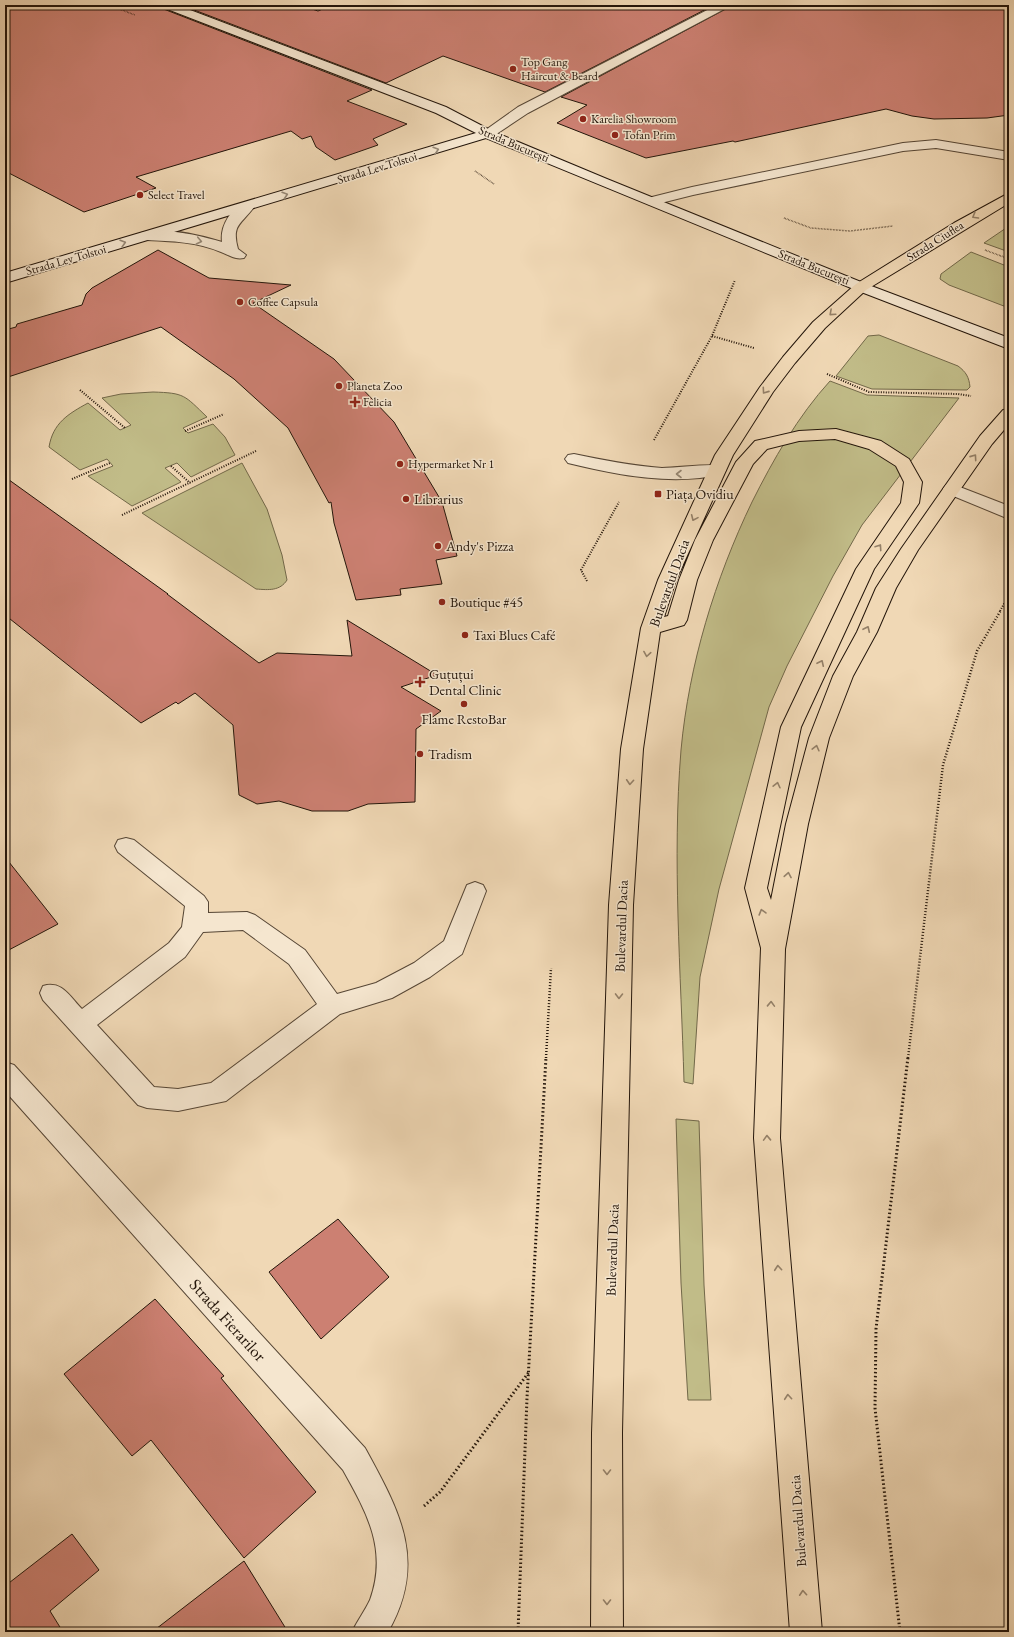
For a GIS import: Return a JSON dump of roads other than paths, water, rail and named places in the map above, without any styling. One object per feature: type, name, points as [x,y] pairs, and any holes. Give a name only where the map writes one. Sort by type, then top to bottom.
[{"type":"highway","name":"Strada Ciuflea","points":[[861,287],[959,226],[1009,197]]},
{"type":"highway","name":"Bulevardul Dacia","points":[[607,1632],[607,1433],[621,905],[632,749],[651,628],[667,580],[717,470],[745,421],[789,360],[819,325],[861,287]]},
{"type":"highway","name":"Bulevardul Dacia","points":[[806,1632],[792,1436],[767,1138],[773,949],[797,824],[819,738],[843,676],[866,632],[886,588],[910,549],[986,440],[1009,414]]},
{"type":"highway","points":[[651,628],[678,620],[688,580],[704,540],[745,462],[761,444],[799,436],[836,434],[875,445],[903,463],[913,482],[910,503],[865,569],[791,727],[756,888],[773,949]]},
{"type":"main road","name":"Strada București","points":[[166,5],[441,110],[487,134],[861,287],[1009,344]]},
{"type":"main road","name":"Strada Lev Tolstoi","points":[[5,278],[247,207],[487,134],[523,110],[726,5]]},
{"type":"main road","points":[[653,201],[692,191],[903,147],[936,144],[1009,156]]},
{"type":"main road","points":[[146,236],[182,237],[201,241],[235,253],[227,239],[229,228],[235,217],[247,207]]},
{"type":"main road","points":[[574,459],[643,473],[683,474],[717,470]]},
{"type":"main road","points":[[952,489],[1009,513]]},
{"type":"main road","points":[[80,1024],[177,950],[188,937],[196,923],[196,902],[126,846]]},
{"type":"main road","points":[[52,993],[147,1097],[178,1100],[217,1093],[332,1006],[383,991],[422,970],[454,947],[475,891]]},
{"type":"main road","points":[[196,923],[247,921],[297,957],[332,1006]]},
{"type":"main road","name":"Strada Fierarilor","points":[[5,1073],[354,1459],[375,1498],[389,1533],[393,1565],[387,1595],[377,1622],[368,1632]]},
{"type":"place","name":"Top Gang Haircut & Beard","points":[[513,69]]},
{"type":"place","name":"Karelia Showroom","points":[[583,119]]},
{"type":"place","name":"Tofan Prim","points":[[615,135]]},
{"type":"place","name":"Select Travel","points":[[140,195]]},
{"type":"place","name":"Coffee Capsula","points":[[240,302]]},
{"type":"place","name":"Planeta Zoo","points":[[339,386]]},
{"type":"place","name":"Felicia","points":[[355,402]]},
{"type":"place","name":"Hypermarket Nr 1","points":[[400,464]]},
{"type":"place","name":"Piața Ovidiu","points":[[658,494]]},
{"type":"place","name":"Librarius","points":[[406,499]]},
{"type":"place","name":"Andy's Pizza","points":[[438,546]]},
{"type":"place","name":"Boutique #45","points":[[442,602]]},
{"type":"place","name":"Taxi Blues Café","points":[[465,635]]},
{"type":"place","name":"Guțuțui Dental Clinic","points":[[420,682]]},
{"type":"place","name":"Flame RestoBar","points":[[464,704]]},
{"type":"place","name":"Tradism","points":[[420,754]]}]
